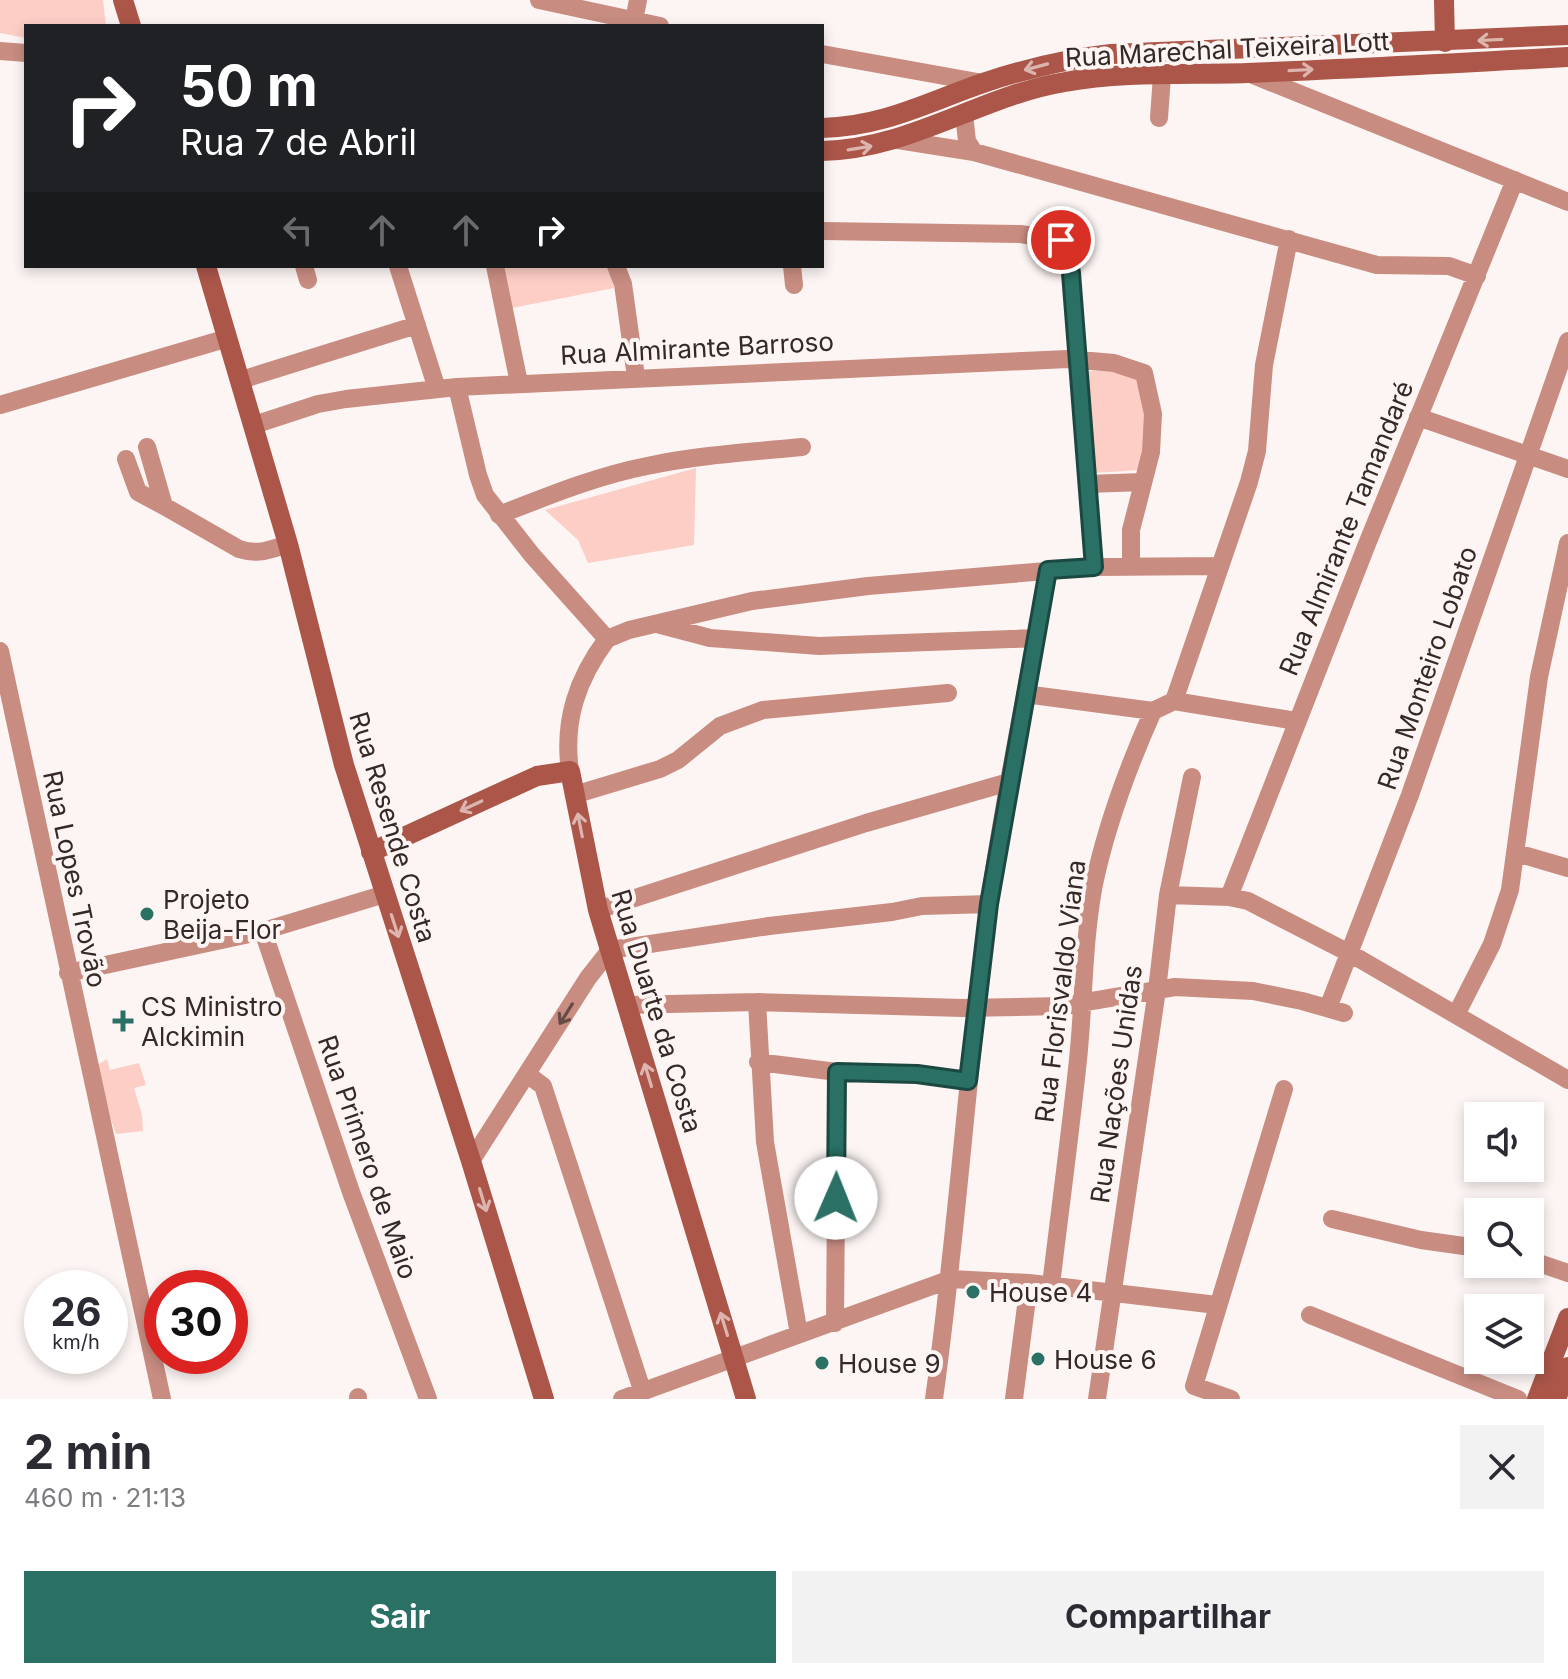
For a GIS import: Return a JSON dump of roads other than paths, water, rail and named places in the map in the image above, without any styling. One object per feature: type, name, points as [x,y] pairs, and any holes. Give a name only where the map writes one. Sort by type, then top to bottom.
[{"type":"main road","points":[[123,0],[130,24]]},
{"type":"main road","points":[[1444,0],[1445,42]]},
{"type":"main road","name":"Rua Marechal Teixeira Lott","points":[[824,128],[868,124],[892,118],[983,83],[1062,60],[1111,54],[1568,35]]},
{"type":"main road","points":[[1160,53],[1162,75]]},
{"type":"main road","name":"Rua Marechal Teixeira Lott","points":[[824,151],[843,151],[898,140],[1009,97],[1065,82],[1111,76],[1248,73],[1568,57]]},
{"type":"main road","name":"Rua Resende Costa","points":[[207,268],[288,544],[344,765],[544,1399]]},
{"type":"main road","points":[[371,852],[537,776],[570,771]]},
{"type":"main road","name":"Rua Duarte da Costa","points":[[570,771],[598,910],[746,1399]]},
{"type":"main road","points":[[1537,1399],[1568,1318]]},
{"type":"main road","points":[[1556,1399],[1568,1367]]},
{"type":"street","points":[[539,0],[633,23],[638,0]]},
{"type":"street","points":[[0,51],[24,53]]},
{"type":"street","points":[[824,54],[983,83]]},
{"type":"street","points":[[1248,73],[1568,202]]},
{"type":"street","points":[[1159,118],[1162,75]]},
{"type":"street","points":[[964,114],[967,141],[974,152]]},
{"type":"street","points":[[898,140],[974,152],[1377,265],[1449,266],[1477,276]]},
{"type":"street","name":"Rua Almirante Tamandaré","points":[[1229,897],[1296,721],[1515,180]]},
{"type":"street","points":[[824,231],[1020,234],[1061,240],[1068,254],[1071,273],[1094,567]]},
{"type":"street","points":[[1174,701],[1257,451],[1264,365],[1289,239]]},
{"type":"street","points":[[399,268],[437,389]]},
{"type":"street","points":[[495,268],[519,383]]},
{"type":"street","points":[[617,268],[623,284],[636,377]]},
{"type":"street","points":[[241,380],[417,325]]},
{"type":"street","points":[[0,405],[228,338]]},
{"type":"street","name":"Rua Monteiro Lobato","points":[[1157,990],[1175,987],[1253,991],[1336,1010],[1351,954],[1410,795],[1568,341]]},
{"type":"street","name":"Rua Almirante Barroso","points":[[254,425],[318,404],[457,387],[1076,360],[1114,363],[1144,373],[1153,414],[1151,452],[1143,482]]},
{"type":"street","points":[[457,387],[485,495],[607,639],[655,623],[752,601],[868,586],[1094,567],[1219,566]]},
{"type":"street","points":[[1418,417],[1568,469]]},
{"type":"street","points":[[147,447],[164,506]]},
{"type":"street","points":[[499,515],[595,480],[644,466],[707,455],[802,447]]},
{"type":"street","points":[[126,459],[138,492],[239,549],[263,552],[288,544]]},
{"type":"street","points":[[1087,484],[1143,482],[1131,530],[1131,566]]},
{"type":"street","points":[[1456,1015],[1492,944],[1510,890],[1539,677],[1568,543]]},
{"type":"street","points":[[934,1399],[951,1279],[968,1081],[989,904],[1048,570]]},
{"type":"street","points":[[655,623],[710,638],[819,646],[1036,638]]},
{"type":"street","name":"Rua Duarte da Costa","points":[[570,771],[567,746],[572,705],[592,659],[607,639]]},
{"type":"street","name":"Rua Lopes Trovão","points":[[0,651],[162,1399]]},
{"type":"street","points":[[574,795],[660,769],[678,760],[720,726],[763,710],[948,693]]},
{"type":"street","points":[[1025,694],[1153,711],[1174,701],[1296,721]]},
{"type":"street","name":"Rua Florisvaldo Viana","points":[[1051,1285],[1094,887],[1124,777],[1153,711]]},
{"type":"street","name":"Rua Nações Unidas","points":[[1097,1399],[1168,895],[1192,777]]},
{"type":"street","points":[[598,910],[866,823],[1009,782]]},
{"type":"street","points":[[1517,853],[1568,868]]},
{"type":"street","points":[[68,973],[263,931],[385,894]]},
{"type":"street","points":[[1168,895],[1229,897],[1248,901],[1351,954],[1568,1080]]},
{"type":"street","points":[[471,1161],[588,978],[610,950],[922,906],[989,904]]},
{"type":"street","name":"Rua Primero de Maio","points":[[263,931],[351,1192],[428,1399]]},
{"type":"street","points":[[627,1005],[757,1002],[977,1008],[1062,1006],[1157,990]]},
{"type":"street","points":[[757,1002],[758,1062],[765,1142],[799,1334]]},
{"type":"street","points":[[758,1062],[837,1072],[917,1074],[968,1081]]},
{"type":"street","points":[[835,1323],[837,1072]]},
{"type":"street","points":[[528,1075],[543,1086],[643,1393]]},
{"type":"street","points":[[1231,1399],[1194,1386],[1284,1089]]},
{"type":"street","points":[[1332,1219],[1421,1240],[1464,1246]]},
{"type":"street","points":[[1544,1265],[1568,1273]]},
{"type":"street","points":[[622,1399],[951,1279],[1051,1285],[1217,1305]]},
{"type":"street","points":[[1014,1399],[1029,1283]]},
{"type":"street","points":[[1310,1315],[1518,1399]]},
{"type":"place","name":"Projeto Beija-Flor","points":[[147,914]]},
{"type":"place","name":"CS Ministro Alckimin","points":[[123,1021]]},
{"type":"place","name":"House 4","points":[[973,1292]]},
{"type":"place","name":"House 6","points":[[1038,1359]]},
{"type":"place","name":"House 9","points":[[822,1363]]}]
